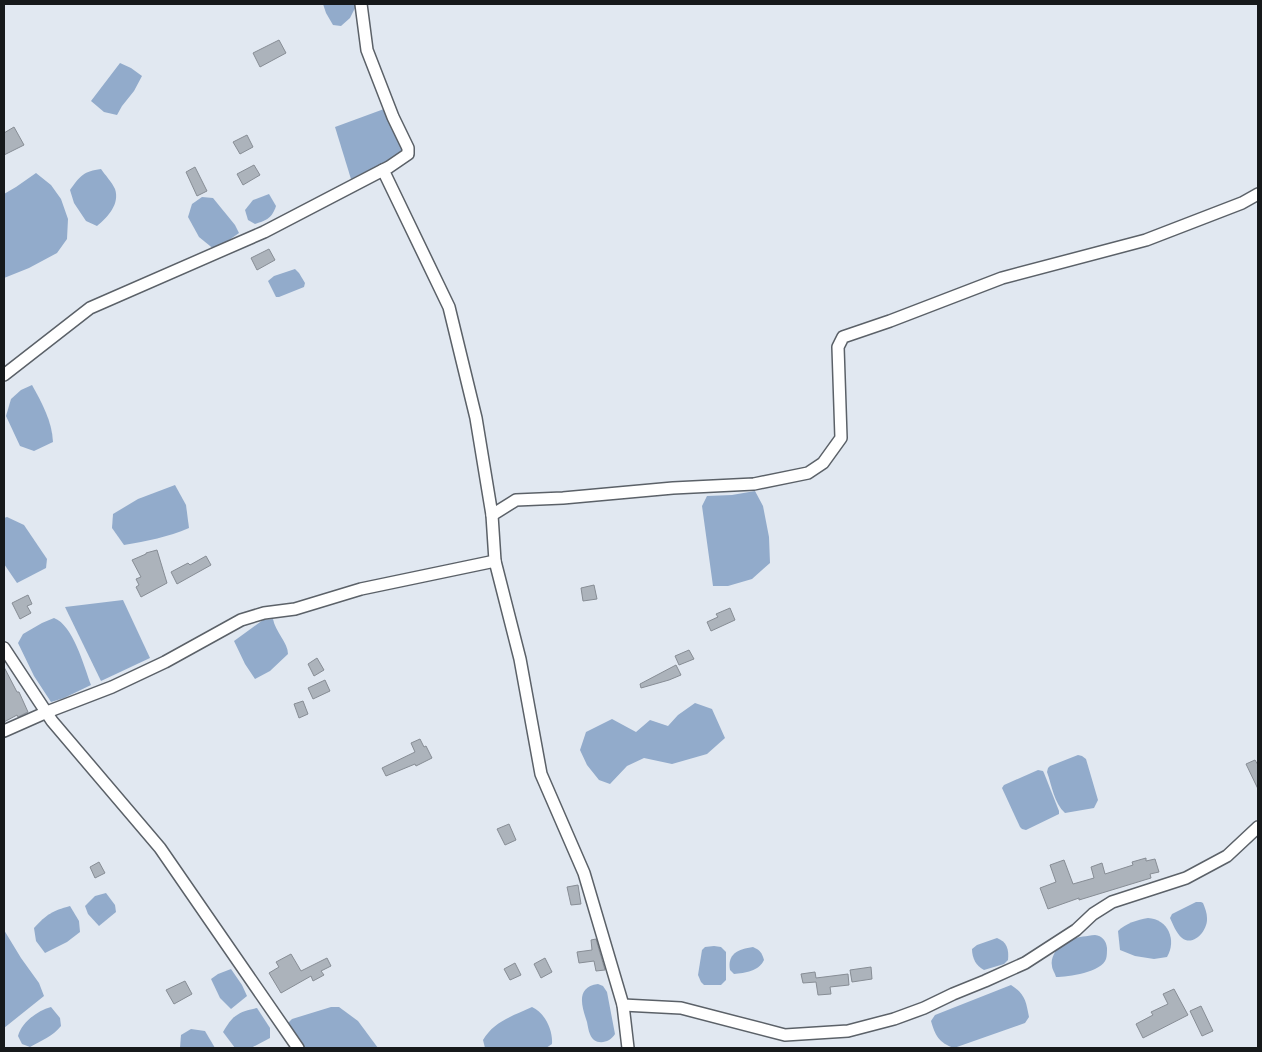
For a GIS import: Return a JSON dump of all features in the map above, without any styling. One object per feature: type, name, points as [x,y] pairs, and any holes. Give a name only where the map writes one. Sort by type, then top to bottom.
[{"type":"street","points":[[4,375],[90,308],[264,232],[389,167],[408,154],[408,148],[393,117],[367,50],[361,4]]},
{"type":"street","points":[[383,170],[449,307],[476,418],[492,515],[495,561],[520,659],[541,774],[584,873],[624,1005],[628,1048]]},
{"type":"street","points":[[492,515],[516,500],[754,484],[808,473],[824,463],[841,438],[838,347],[844,337],[1002,278],[1146,240],[1242,203],[1258,194]]},
{"type":"street","points":[[4,731],[112,687],[148,670],[241,620],[264,613],[295,609],[361,590],[495,561]]},
{"type":"street","points":[[4,648],[52,721],[160,848],[298,1048]]},
{"type":"street","points":[[624,1005],[681,1008],[785,1035],[848,1032],[924,1008],[1025,963],[1076,930],[1093,914],[1112,902],[1186,878],[1227,856],[1258,827]]},
{"type":"water","points":[[323,4],[357,4],[350,18],[341,26],[333,25]]},
{"type":"water","points":[[120,63],[142,76],[117,115],[104,112],[91,101]]},
{"type":"water","points":[[384,109],[406,152],[351,179],[335,127]]},
{"type":"water","points":[[101,169],[115,189],[116,200],[112,210],[97,226],[86,221],[74,203],[70,190],[83,175],[90,171]]},
{"type":"water","points":[[36,173],[51,185],[61,199],[68,219],[67,239],[57,253],[29,268],[4,278],[4,194]]},
{"type":"water","points":[[269,194],[276,206],[271,216],[255,224],[248,220],[245,210],[253,200]]},
{"type":"water","points":[[202,197],[213,198],[235,225],[239,233],[215,250],[199,237],[188,217],[192,204]]},
{"type":"water","points":[[295,269],[305,283],[304,287],[276,297],[268,281],[274,276]]},
{"type":"water","points":[[32,385],[49,419],[53,442],[34,451],[20,446],[6,416],[11,399],[21,390]]},
{"type":"water","points":[[175,485],[186,505],[189,528],[165,536],[124,545],[112,528],[113,514],[138,499]]},
{"type":"water","points":[[755,491],[763,506],[769,537],[770,563],[752,579],[728,586],[713,586],[702,506],[707,496],[732,495]]},
{"type":"water","points":[[7,517],[24,525],[47,559],[46,568],[17,583],[4,564],[4,518]]},
{"type":"water","points":[[123,600],[150,658],[101,681],[65,607]]},
{"type":"water","points":[[54,618],[61,622],[72,637],[91,685],[51,702],[34,676],[18,643],[23,634]]},
{"type":"water","points":[[273,619],[288,654],[270,671],[255,679],[234,641],[263,620]]},
{"type":"water","points":[[695,703],[712,709],[725,738],[707,754],[672,764],[644,758],[627,766],[610,784],[599,780],[587,765],[580,750],[586,732],[612,719],[636,732],[650,720],[668,726],[678,715]]},
{"type":"water","points":[[1078,755],[1086,759],[1098,800],[1094,808],[1065,813],[1056,799],[1047,772],[1050,766]]},
{"type":"water","points":[[1038,770],[1044,773],[1059,814],[1026,830],[1020,827],[1002,788],[1004,785]]},
{"type":"water","points":[[106,893],[115,905],[116,912],[99,926],[88,914],[85,906],[95,896]]},
{"type":"water","points":[[1196,902],[1203,903],[1207,914],[1207,923],[1199,936],[1195,939],[1187,940],[1178,934],[1170,918],[1172,914]]},
{"type":"water","points":[[70,906],[79,921],[80,932],[67,942],[45,953],[36,941],[34,928],[50,914]]},
{"type":"water","points":[[1148,918],[1161,922],[1169,932],[1171,944],[1167,957],[1154,959],[1135,956],[1120,950],[1118,931],[1132,922]]},
{"type":"water","points":[[4,930],[39,983],[44,996],[4,1028]]},
{"type":"water","points":[[1095,935],[1100,936],[1106,943],[1107,956],[1103,964],[1084,973],[1056,977],[1052,962],[1057,949],[1066,941]]},
{"type":"water","points":[[997,938],[1007,946],[1008,960],[1004,964],[984,970],[975,961],[972,949],[977,945]]},
{"type":"water","points":[[705,947],[721,947],[726,952],[726,980],[721,985],[704,985],[698,975],[702,950]]},
{"type":"water","points":[[753,947],[761,954],[764,960],[762,964],[751,971],[734,974],[730,970],[732,956],[738,951]]},
{"type":"water","points":[[231,969],[247,996],[231,1009],[220,998],[211,979]]},
{"type":"water","points":[[598,984],[603,986],[607,992],[615,1034],[603,1042],[594,1040],[591,1036],[582,1004],[583,993],[586,989]]},
{"type":"water","points":[[1011,985],[1022,995],[1026,1002],[1029,1017],[1025,1023],[954,1048],[938,1038],[931,1021],[935,1015]]},
{"type":"water","points":[[51,1007],[60,1018],[61,1026],[58,1030],[30,1047],[22,1044],[18,1036],[23,1026],[35,1014]]},
{"type":"water","points":[[331,1007],[339,1007],[358,1021],[378,1048],[300,1048],[288,1028],[288,1023],[292,1019]]},
{"type":"water","points":[[532,1007],[541,1013],[547,1022],[552,1044],[546,1048],[485,1048],[483,1040],[487,1033],[504,1020]]},
{"type":"water","points":[[257,1008],[270,1028],[270,1038],[251,1048],[235,1048],[223,1032],[237,1015]]},
{"type":"water","points":[[191,1029],[205,1031],[215,1048],[180,1048],[181,1035]]},
{"type":"building","points":[[279,40],[286,53],[260,67],[253,53]]},
{"type":"building","points":[[14,127],[24,145],[4,155],[4,133]]},
{"type":"building","points":[[247,135],[253,147],[240,154],[233,142]]},
{"type":"building","points":[[254,165],[260,175],[243,185],[237,174]]},
{"type":"building","points":[[195,167],[207,191],[197,196],[186,172]]},
{"type":"building","points":[[269,249],[275,260],[257,270],[251,258]]},
{"type":"building","points":[[157,550],[167,583],[141,597],[136,587],[139,585],[136,579],[141,577],[132,560]]},
{"type":"building","points":[[206,556],[211,565],[177,584],[171,572],[188,563],[190,565]]},
{"type":"building","points":[[594,585],[597,599],[583,601],[581,588]]},
{"type":"building","points":[[28,595],[32,604],[27,606],[31,613],[20,619],[12,603]]},
{"type":"building","points":[[730,608],[735,620],[711,631],[707,622],[718,617],[716,614]]},
{"type":"building","points":[[689,650],[694,659],[679,665],[675,656]]},
{"type":"building","points":[[317,658],[324,670],[314,676],[308,664]]},
{"type":"building","points":[[676,665],[681,675],[641,688],[640,684]]},
{"type":"building","points":[[4,667],[28,712],[4,722]]},
{"type":"building","points":[[325,680],[330,691],[313,699],[308,688]]},
{"type":"building","points":[[303,701],[308,714],[299,718],[294,704]]},
{"type":"building","points":[[420,739],[432,758],[416,766],[415,764],[386,776],[382,768],[415,752],[411,743]]},
{"type":"building","points":[[1255,760],[1258,765],[1258,789],[1246,764]]},
{"type":"building","points":[[509,824],[516,840],[505,845],[497,829]]},
{"type":"building","points":[[1146,858],[1146,861],[1155,859],[1159,872],[1150,874],[1151,878],[1079,900],[1079,898],[1048,909],[1040,888],[1056,882],[1050,865],[1064,860],[1073,884],[1094,878],[1091,867],[1102,863],[1105,874],[1133,865],[1132,862]]},
{"type":"building","points":[[99,862],[105,873],[95,878],[90,867]]},
{"type":"building","points":[[578,885],[581,904],[571,905],[567,887]]},
{"type":"building","points":[[596,939],[605,970],[596,971],[594,961],[579,963],[577,952],[592,950],[591,940]]},
{"type":"building","points":[[291,954],[301,971],[327,958],[331,966],[321,971],[324,975],[313,981],[311,976],[281,993],[269,973],[279,967],[276,962]]},
{"type":"building","points":[[545,958],[552,972],[541,978],[534,964]]},
{"type":"building","points":[[515,963],[521,975],[510,980],[504,969]]},
{"type":"building","points":[[871,967],[872,979],[852,982],[850,970]]},
{"type":"building","points":[[815,972],[816,978],[848,974],[849,985],[830,987],[831,994],[818,995],[816,982],[803,983],[801,974]]},
{"type":"building","points":[[185,981],[192,994],[174,1004],[166,990]]},
{"type":"building","points":[[1174,989],[1188,1015],[1143,1038],[1136,1024],[1153,1015],[1151,1012],[1168,1004],[1163,994]]},
{"type":"building","points":[[1201,1006],[1213,1031],[1202,1036],[1190,1011]]}]
